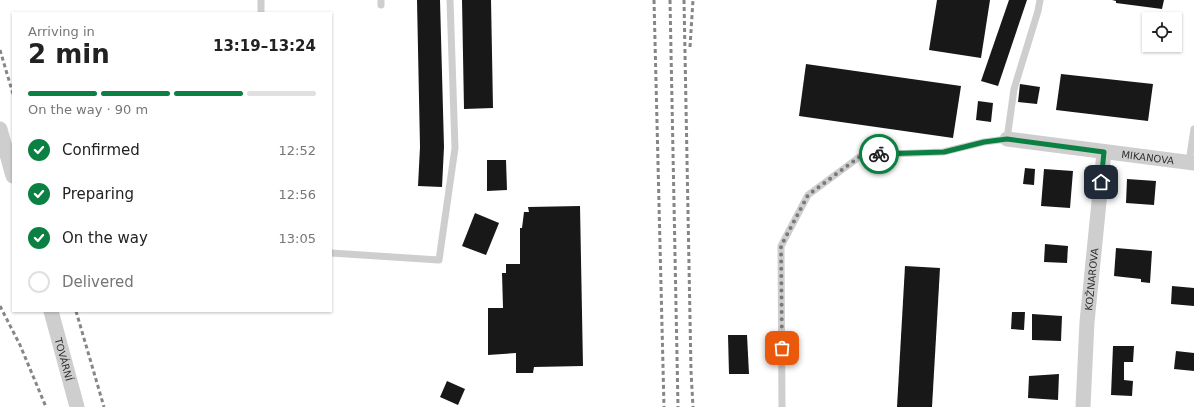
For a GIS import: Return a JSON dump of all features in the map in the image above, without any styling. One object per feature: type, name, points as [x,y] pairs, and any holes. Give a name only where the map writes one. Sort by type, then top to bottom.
[{"type":"street","points":[[0,129],[12,172]]},
{"type":"street","name":"MIKANOVA","points":[[1007,139],[1192,162]]},
{"type":"street","name":"KOŽNAROVA","points":[[1083,407],[1087,322],[1104,152]]},
{"type":"street","name":"TOVÁRNÍ","points":[[51,312],[77,407]]},
{"type":"lane","points":[[261,0],[261,12]]},
{"type":"lane","points":[[332,253],[439,260],[455,148],[450,0]]},
{"type":"lane","points":[[1007,139],[1014,89],[1040,0]]},
{"type":"lane","points":[[1192,162],[1194,129]]},
{"type":"lane","name":"MIKANOVA","points":[[782,407],[781,246],[808,195],[862,155],[944,152],[984,142],[1007,139]]},
{"type":"building","points":[[417,0],[440,0],[444,147],[442,187],[418,186],[420,147]]},
{"type":"building","points":[[462,0],[491,0],[493,108],[464,109]]},
{"type":"building","points":[[937,0],[990,0],[981,58],[929,50]]},
{"type":"building","points":[[1009,0],[1027,0],[998,86],[981,81]]},
{"type":"building","points":[[1112,0],[1164,0],[1162,9],[1116,3],[1116,1]]},
{"type":"building","points":[[806,64],[961,86],[953,138],[799,116]]},
{"type":"building","points":[[1061,74],[1153,84],[1148,121],[1056,110]]},
{"type":"building","points":[[1020,84],[1040,87],[1037,104],[1018,102]]},
{"type":"building","points":[[978,101],[993,103],[991,122],[976,120]]},
{"type":"building","points":[[487,160],[506,160],[507,190],[487,191]]},
{"type":"building","points":[[1025,168],[1035,169],[1034,185],[1023,184]]},
{"type":"building","points":[[1044,169],[1073,171],[1070,208],[1041,206]]},
{"type":"building","points":[[1127,179],[1156,181],[1154,205],[1126,203]]},
{"type":"building","points":[[580,206],[583,366],[534,367],[533,373],[516,373],[516,353],[488,355],[488,308],[503,308],[502,273],[506,273],[506,264],[520,264],[520,228],[522,228],[524,212],[529,212],[528,207]]},
{"type":"building","points":[[475,213],[499,223],[486,255],[462,246]]},
{"type":"building","points":[[1045,244],[1068,246],[1067,263],[1044,262]]},
{"type":"building","points":[[1116,248],[1152,251],[1150,283],[1141,282],[1141,279],[1114,276]]},
{"type":"building","points":[[905,266],[940,268],[932,407],[897,407]]},
{"type":"building","points":[[1172,286],[1194,288],[1194,306],[1171,304]]},
{"type":"building","points":[[1012,312],[1025,312],[1024,330],[1011,329]]},
{"type":"building","points":[[1032,314],[1062,316],[1061,341],[1032,340]]},
{"type":"building","points":[[728,335],[747,335],[749,374],[729,374]]},
{"type":"building","points":[[1113,346],[1134,346],[1133,362],[1124,362],[1124,380],[1133,381],[1132,396],[1111,395]]},
{"type":"building","points":[[1176,351],[1194,353],[1194,371],[1174,369]]},
{"type":"building","points":[[1059,374],[1058,400],[1028,398],[1029,376]]},
{"type":"building","points":[[447,381],[465,389],[458,405],[440,397]]},
{"type":"railway","points":[[654,0],[664,407]]},
{"type":"railway","points":[[670,0],[678,407]]},
{"type":"railway","points":[[684,0],[691,371],[693,407]]},
{"type":"railway","points":[[690,47],[693,0]]},
{"type":"railway","points":[[0,50],[12,91]]},
{"type":"railway","points":[[0,306],[20,345],[46,407]]},
{"type":"railway","points":[[76,312],[104,407]]},
{"type":"way so far","points":[[782,348],[781,246],[808,195],[862,155],[879,154]]},
{"type":"route","points":[[879,154],[944,152],[984,142],[1007,139],[1104,152],[1101,182]]}]
